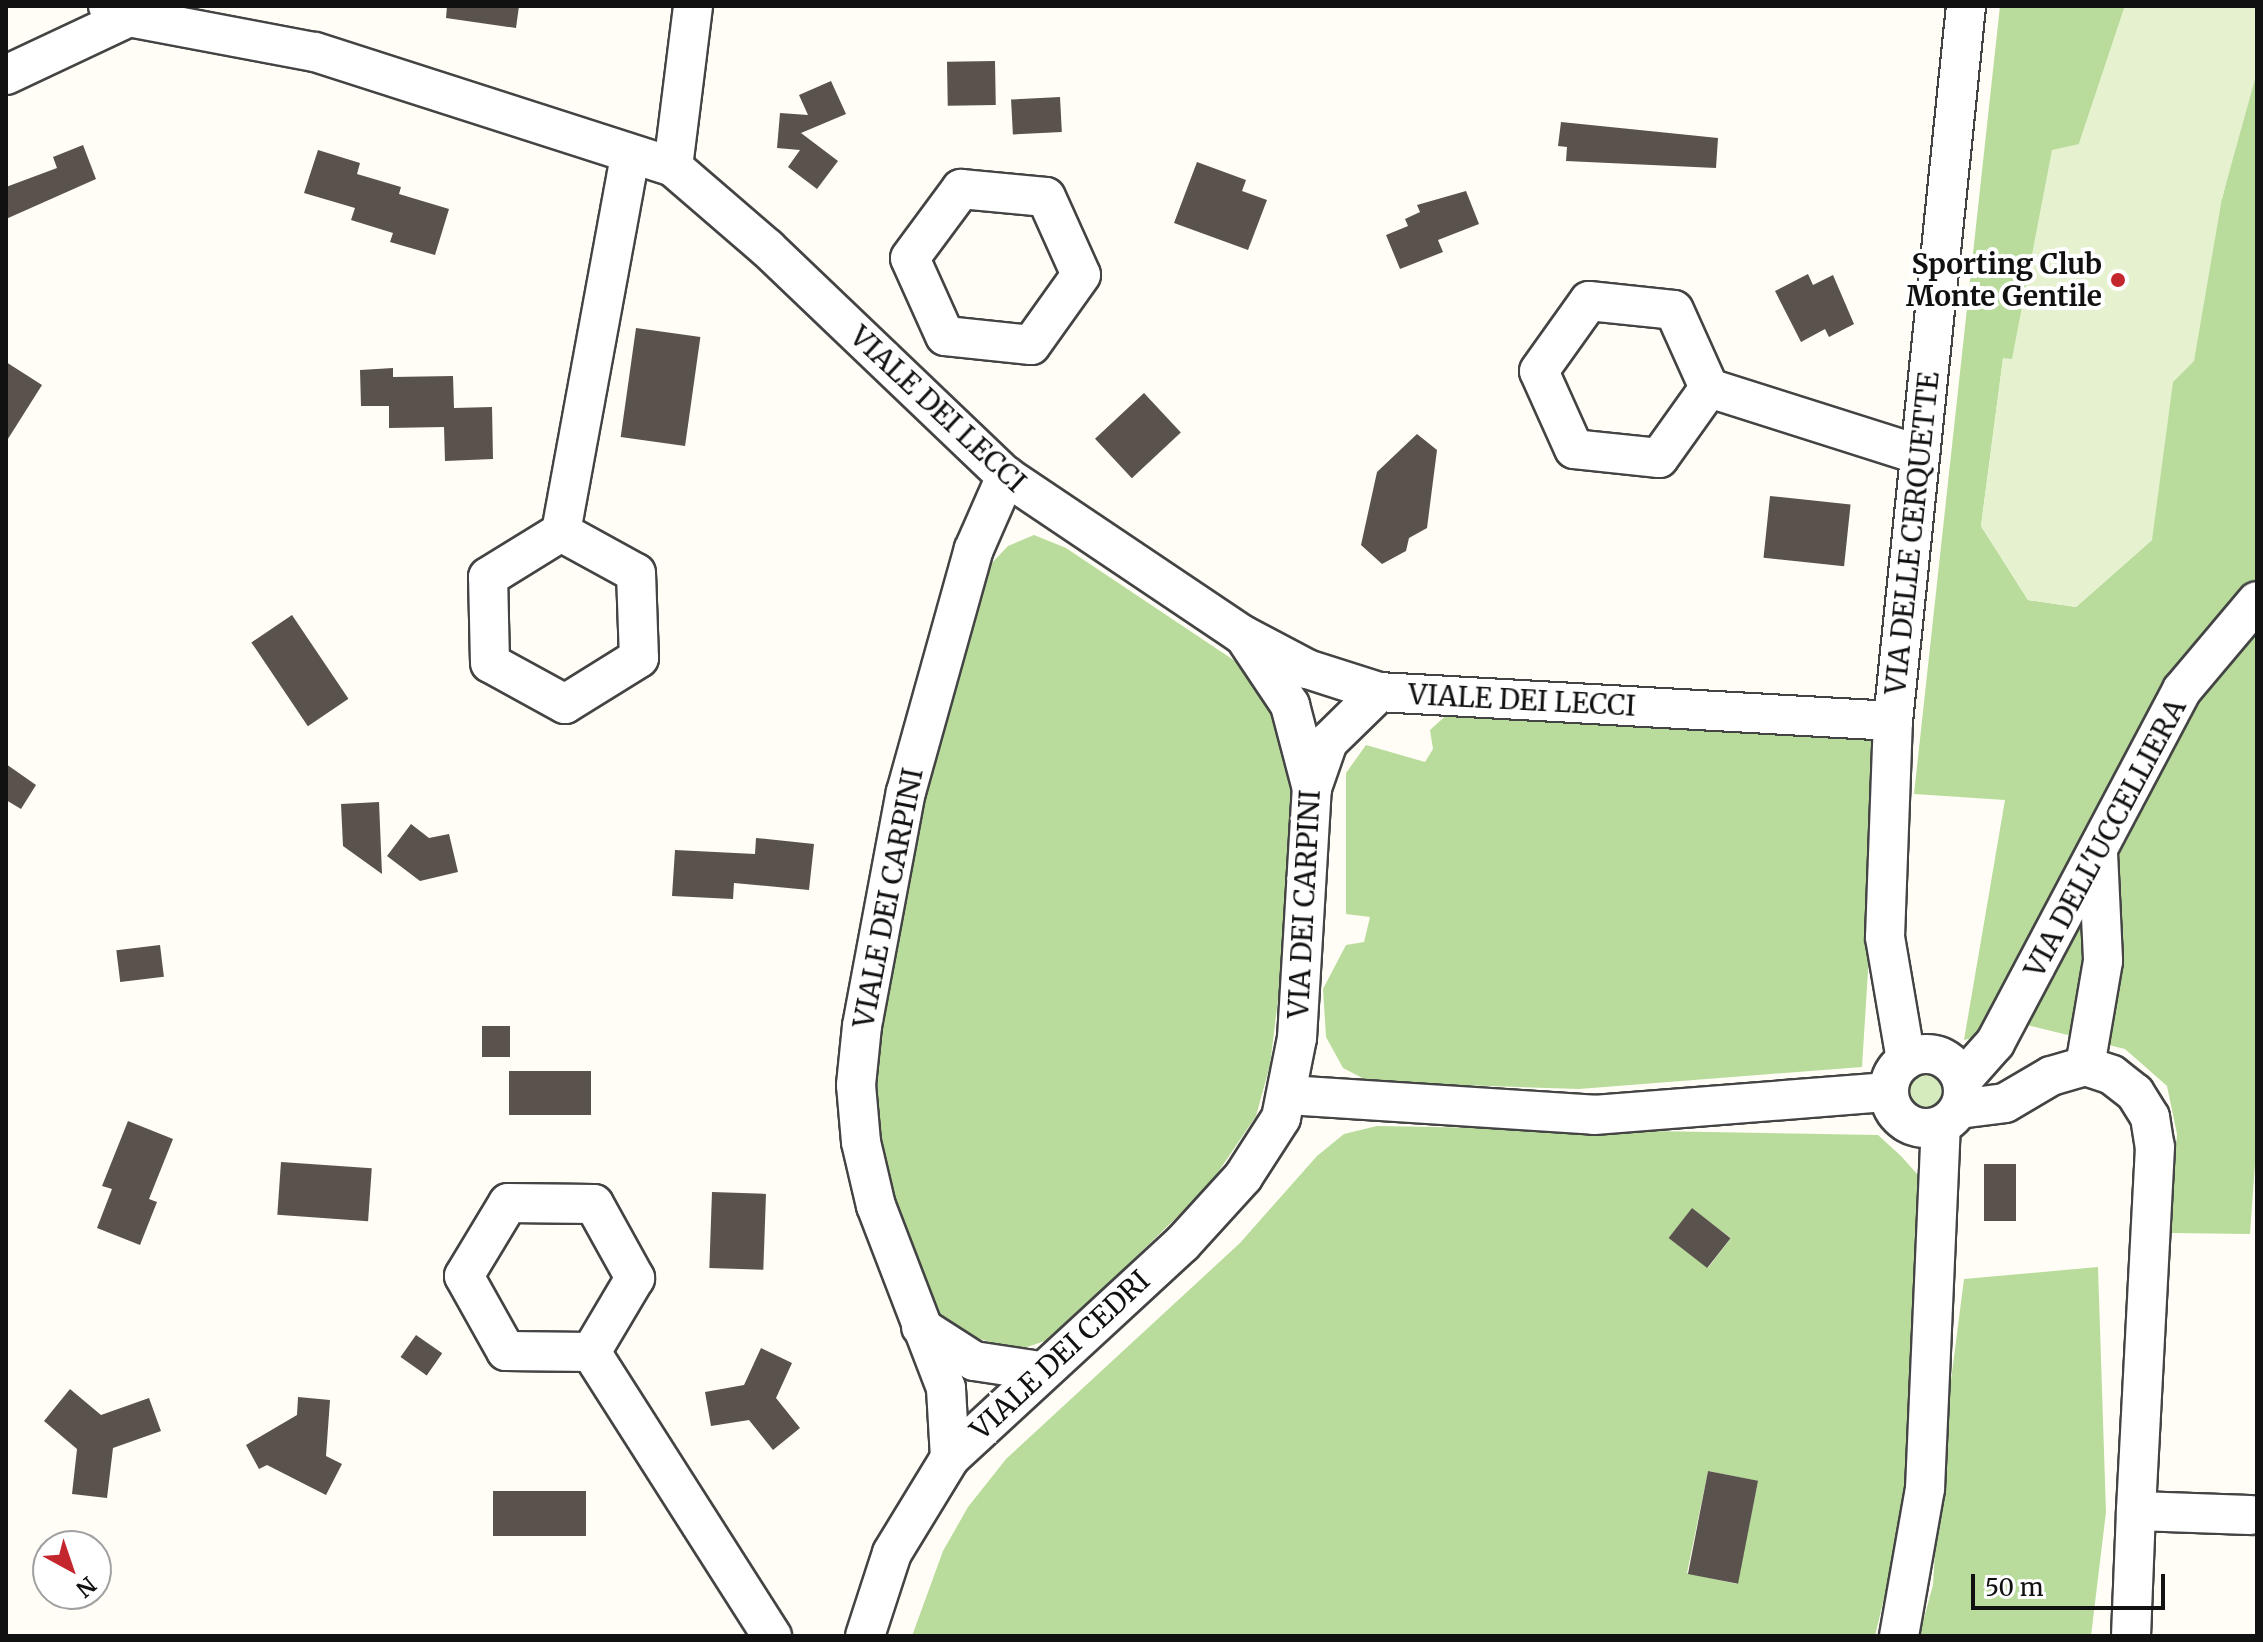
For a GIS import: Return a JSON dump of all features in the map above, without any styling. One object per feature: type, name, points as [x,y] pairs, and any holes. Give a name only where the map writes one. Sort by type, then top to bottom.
[{"type":"street","points":[[673,167],[693,6]]},
{"type":"street","name":"VIA DELLE CERQUETTE","points":[[1897,1076],[1885,937],[1893,721],[1966,6]]},
{"type":"street","points":[[6,75],[119,11]]},
{"type":"street","name":"VIALE DEI LECCI","points":[[119,11],[315,52],[630,156],[673,167],[767,248],[1006,476],[1241,634],[1307,669],[1379,692],[1893,721]]},
{"type":"street","points":[[561,532],[636,573],[639,658],[565,704],[490,663],[488,577],[561,532],[630,156]]},
{"type":"street","points":[[899,375],[945,336],[1031,345],[1081,275],[1046,197],[961,189],[910,258],[945,336]]},
{"type":"street","points":[[1709,388],[1659,458],[1574,449],[1539,371],[1589,301],[1674,310],[1709,388],[1920,455]]},
{"type":"street","name":"VIALE DEI CARPINI","points":[[950,1458],[946,1388],[919,1325],[876,1206],[861,1142],[856,1085],[862,1026],[906,792],[974,549],[1006,476]]},
{"type":"street","name":"VIA DELL'UCCELLIERA","points":[[1954,1105],[1995,1043],[2182,690],[2257,601]]},
{"type":"street","name":"VIA DEI CARPINI","points":[[1241,634],[1290,705],[1312,789],[1297,1038],[1288,1095]]},
{"type":"street","points":[[1312,789],[1328,742],[1379,692]]},
{"type":"street","points":[[2085,1066],[2103,961],[2098,853]]},
{"type":"street","points":[[1288,1095],[1594,1115],[1897,1076],[1939,1056],[1954,1105],[1925,1489],[1899,1636]]},
{"type":"street","points":[[1897,1076],[1891,1104],[1906,1123],[1917,1128],[1954,1105],[2005,1103],[2051,1076],[2085,1066],[2129,1086],[2146,1108],[2154,1136],[2131,1636]]},
{"type":"street","name":"VIALE DEI CEDRI","points":[[865,1636],[892,1553],[950,1458],[1040,1371],[1182,1244],[1243,1177],[1271,1137],[1288,1095]]},
{"type":"street","points":[[508,1203],[594,1204],[635,1278],[591,1352],[506,1351],[499,1339],[464,1276],[508,1203]]},
{"type":"street","points":[[919,1325],[974,1361],[1040,1371]]},
{"type":"street","points":[[591,1352],[772,1636]]},
{"type":"street","points":[[2136,1511],[2251,1515]]},
{"type":"green space","points":[[2000,6],[2125,6],[2079,144],[2222,199],[2257,59],[2257,1135],[2250,1234],[2170,1233],[2177,1134],[2167,1086],[2125,1049],[2023,1024],[1964,1040],[2005,800],[1914,794]],"holes":[[[2003,359],[2152,540],[2076,607],[2028,600],[1981,526]]]},
{"type":"green space","name":"Sporting Club Monte Gentile","points":[[2125,6],[2257,6],[2257,72],[2222,198],[2194,361],[2173,382],[2152,540],[2076,607],[2028,600],[1981,526],[2003,358],[2012,359],[2052,150],[2079,144]]},
{"type":"green space","points":[[1034,535],[1066,548],[1247,669],[1289,740],[1299,828],[1270,1065],[1256,1116],[1208,1187],[1051,1339],[1018,1350],[963,1334],[926,1302],[875,1152],[870,1079],[926,777],[988,567],[1008,546]]},
{"type":"green space","points":[[1451,711],[1883,730],[1862,1067],[1579,1089],[1370,1082],[1343,1068],[1326,1037],[1323,989],[1346,945],[1364,942],[1370,917],[1346,914],[1346,773],[1366,745],[1425,762],[1433,749],[1430,730]]},
{"type":"green space","points":[[1927,1072],[1941,1078],[1947,1092],[1941,1106],[1927,1112],[1913,1106],[1907,1092],[1913,1078]]},
{"type":"green space","points":[[1377,1126],[1878,1135],[1901,1156],[1918,1175],[1906,1506],[1875,1636],[912,1636],[943,1551],[968,1507],[1006,1459],[1240,1243],[1317,1156],[1344,1134]],"holes":[[[1692,1209],[1731,1238],[1708,1268],[1669,1238]],[[1708,1471],[1758,1481],[1737,1584],[1687,1573]]]},
{"type":"green space","points":[[2098,1267],[2106,1512],[2091,1636],[1919,1636],[1933,1585],[1940,1466],[1964,1279]]},
{"type":"building","points":[[447,6],[519,6],[516,28],[446,18]]},
{"type":"building","points":[[995,61],[996,105],[948,106],[947,62]]},
{"type":"building","points":[[831,81],[846,114],[801,133],[838,161],[817,189],[788,167],[800,150],[777,148],[780,113],[808,115],[799,95]]},
{"type":"building","points":[[1060,97],[1062,132],[1013,135],[1011,100]]},
{"type":"building","points":[[1561,122],[1718,138],[1716,168],[1566,161],[1567,147],[1558,146]]},
{"type":"building","points":[[83,145],[96,179],[6,219],[6,187],[57,168],[53,157]]},
{"type":"building","points":[[318,150],[360,163],[357,174],[401,187],[399,194],[449,209],[435,255],[390,242],[393,233],[351,220],[355,208],[304,193]]},
{"type":"building","points":[[1197,162],[1246,180],[1242,191],[1267,200],[1248,250],[1174,223]]},
{"type":"building","points":[[1466,191],[1479,224],[1438,240],[1443,252],[1400,269],[1386,235],[1408,226],[1405,219],[1420,212],[1417,205]]},
{"type":"building","points":[[1808,274],[1813,285],[1833,275],[1854,324],[1829,337],[1825,329],[1801,342],[1775,291]]},
{"type":"building","points":[[636,328],[700,337],[685,446],[621,437]]},
{"type":"building","points":[[6,362],[42,385],[6,442]]},
{"type":"building","points":[[393,368],[393,377],[453,376],[454,408],[492,407],[493,459],[445,461],[444,427],[389,428],[389,406],[361,406],[360,370]]},
{"type":"building","points":[[1144,393],[1181,432],[1132,478],[1095,439]]},
{"type":"building","points":[[1417,434],[1437,450],[1427,528],[1409,538],[1406,551],[1382,564],[1361,545],[1377,472]]},
{"type":"building","points":[[1770,496],[1851,504],[1844,566],[1764,558]]},
{"type":"building","points":[[292,615],[348,699],[308,726],[251,642]]},
{"type":"building","points":[[6,764],[36,785],[21,809],[6,800]]},
{"type":"building","points":[[379,802],[382,874],[343,846],[341,804]]},
{"type":"building","points":[[411,824],[429,838],[449,834],[458,872],[420,881],[387,856]]},
{"type":"building","points":[[756,838],[814,844],[809,890],[734,883],[733,899],[672,896],[675,850],[755,854]]},
{"type":"building","points":[[160,945],[164,977],[120,982],[116,950]]},
{"type":"building","points":[[482,1026],[510,1026],[510,1057],[482,1057]]},
{"type":"building","points":[[509,1071],[591,1071],[591,1115],[509,1115]]},
{"type":"building","points":[[128,1121],[173,1139],[149,1199],[157,1202],[140,1245],[97,1228],[112,1189],[102,1186]]},
{"type":"building","points":[[281,1162],[372,1168],[368,1221],[277,1215]]},
{"type":"building","points":[[1984,1164],[2016,1164],[2016,1221],[1984,1221]]},
{"type":"building","points":[[712,1192],[766,1194],[763,1270],[709,1268]]},
{"type":"building","points":[[1692,1208],[1731,1238],[1707,1268],[1669,1238]]},
{"type":"building","points":[[416,1335],[442,1353],[427,1375],[401,1357]]},
{"type":"building","points":[[761,1348],[792,1363],[776,1398],[800,1428],[773,1450],[749,1420],[711,1426],[705,1392],[744,1385]]},
{"type":"building","points":[[70,1389],[101,1415],[149,1398],[161,1431],[113,1448],[107,1498],[72,1494],[77,1449],[44,1421]]},
{"type":"building","points":[[298,1397],[330,1400],[326,1456],[342,1464],[326,1495],[267,1465],[259,1469],[246,1445],[297,1415]]},
{"type":"building","points":[[1708,1471],[1758,1481],[1738,1584],[1688,1574]]},
{"type":"building","points":[[493,1491],[586,1491],[586,1536],[493,1536]]},
{"type":"place","name":"Sporting Club Monte Gentile","points":[[2118,280]]}]
